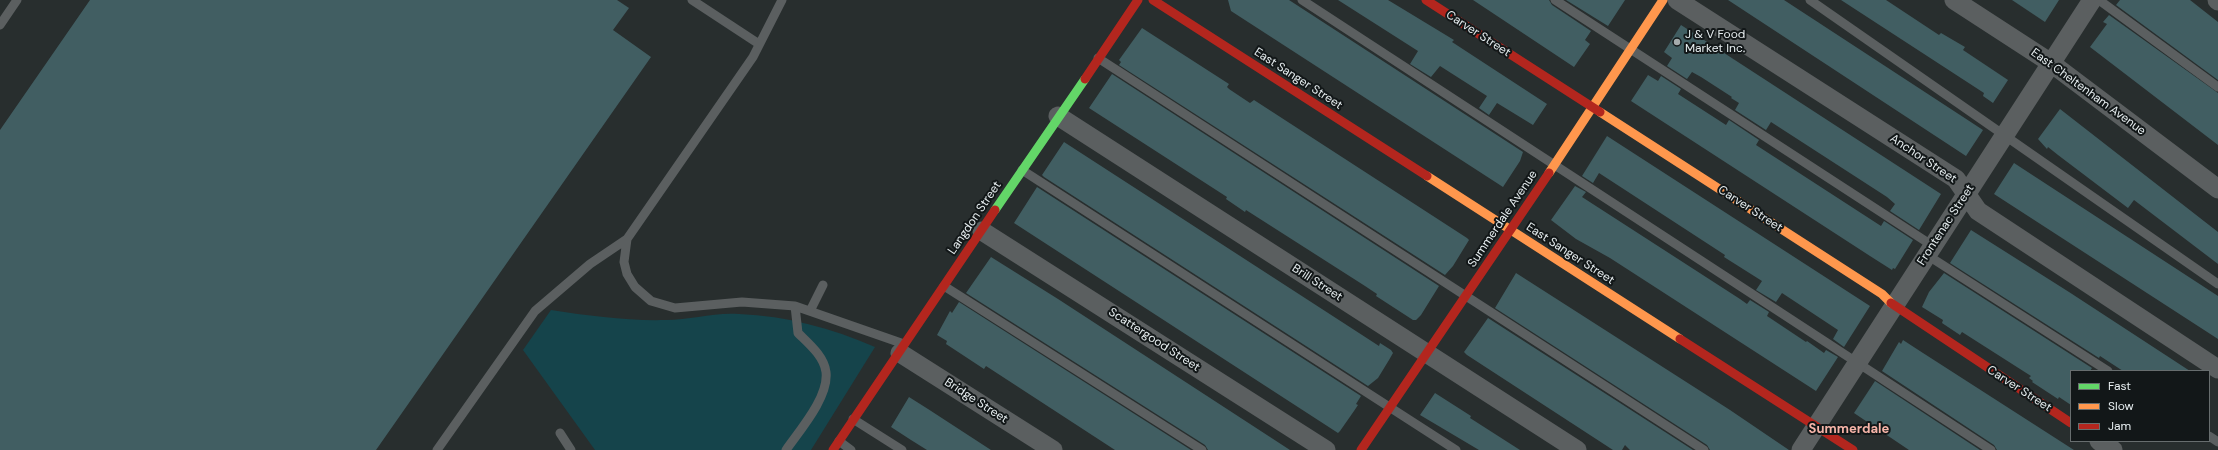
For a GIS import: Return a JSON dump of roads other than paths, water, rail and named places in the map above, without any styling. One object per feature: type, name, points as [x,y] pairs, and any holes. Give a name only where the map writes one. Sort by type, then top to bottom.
[{"type":"street","name":"Langdon Street","points":[[833,450],[982,231],[1021,170],[1138,0]]},
{"type":"street","name":"East Sanger Street","points":[[1153,0],[1853,450]]},
{"type":"street","name":"Carver Street","points":[[1426,0],[1591,108],[1882,294],[1894,306],[2070,422]]},
{"type":"street","name":"Summerdale Avenue","points":[[1361,450],[1511,230],[1663,0]]},
{"type":"street","name":"Anchor Street","points":[[1677,0],[1956,179],[1978,210],[2218,369]]},
{"type":"street","name":"East Cheltenham Avenue","points":[[1954,0],[2051,63],[2218,189]]},
{"type":"street","name":"Frontenac Street","points":[[1801,450],[2092,0]]},
{"type":"street","name":"Brill Street","points":[[1058,116],[1577,450]]},
{"type":"street","name":"Scattergood Street","points":[[982,231],[1326,450]]},
{"type":"street","name":"Bridge Street","points":[[903,348],[1053,450]]},
{"type":"street","points":[[2101,442],[2113,450]]},
{"type":"lane","points":[[0,25],[17,0]]},
{"type":"lane","points":[[692,0],[759,44]]},
{"type":"lane","points":[[438,450],[535,311],[590,264],[627,239],[753,57],[782,0]]},
{"type":"lane","points":[[1302,0],[1991,450]]},
{"type":"lane","points":[[1555,0],[1631,49],[2107,370]]},
{"type":"lane","points":[[1810,0],[2218,284]]},
{"type":"lane","points":[[2099,0],[2218,87]]},
{"type":"lane","points":[[1098,58],[1704,450]]},
{"type":"lane","points":[[1021,170],[1456,450]]},
{"type":"lane","points":[[627,239],[624,262],[627,274],[634,287],[651,301],[676,308],[742,302],[795,306],[903,348]]},
{"type":"lane","points":[[810,311],[822,285]]},
{"type":"lane","points":[[944,286],[1202,450]]},
{"type":"lane","points":[[786,450],[825,392],[826,371],[816,351],[798,332],[795,306]]},
{"type":"lane","points":[[853,419],[902,450]]},
{"type":"lane","points":[[560,433],[571,450]]},
{"type":"lane","points":[[839,441],[851,450]]},
{"type":"place","name":"J & V Food Market Inc.","points":[[1677,42]]},
{"type":"district","name":"Summerdale","points":[[1849,430]]}]
